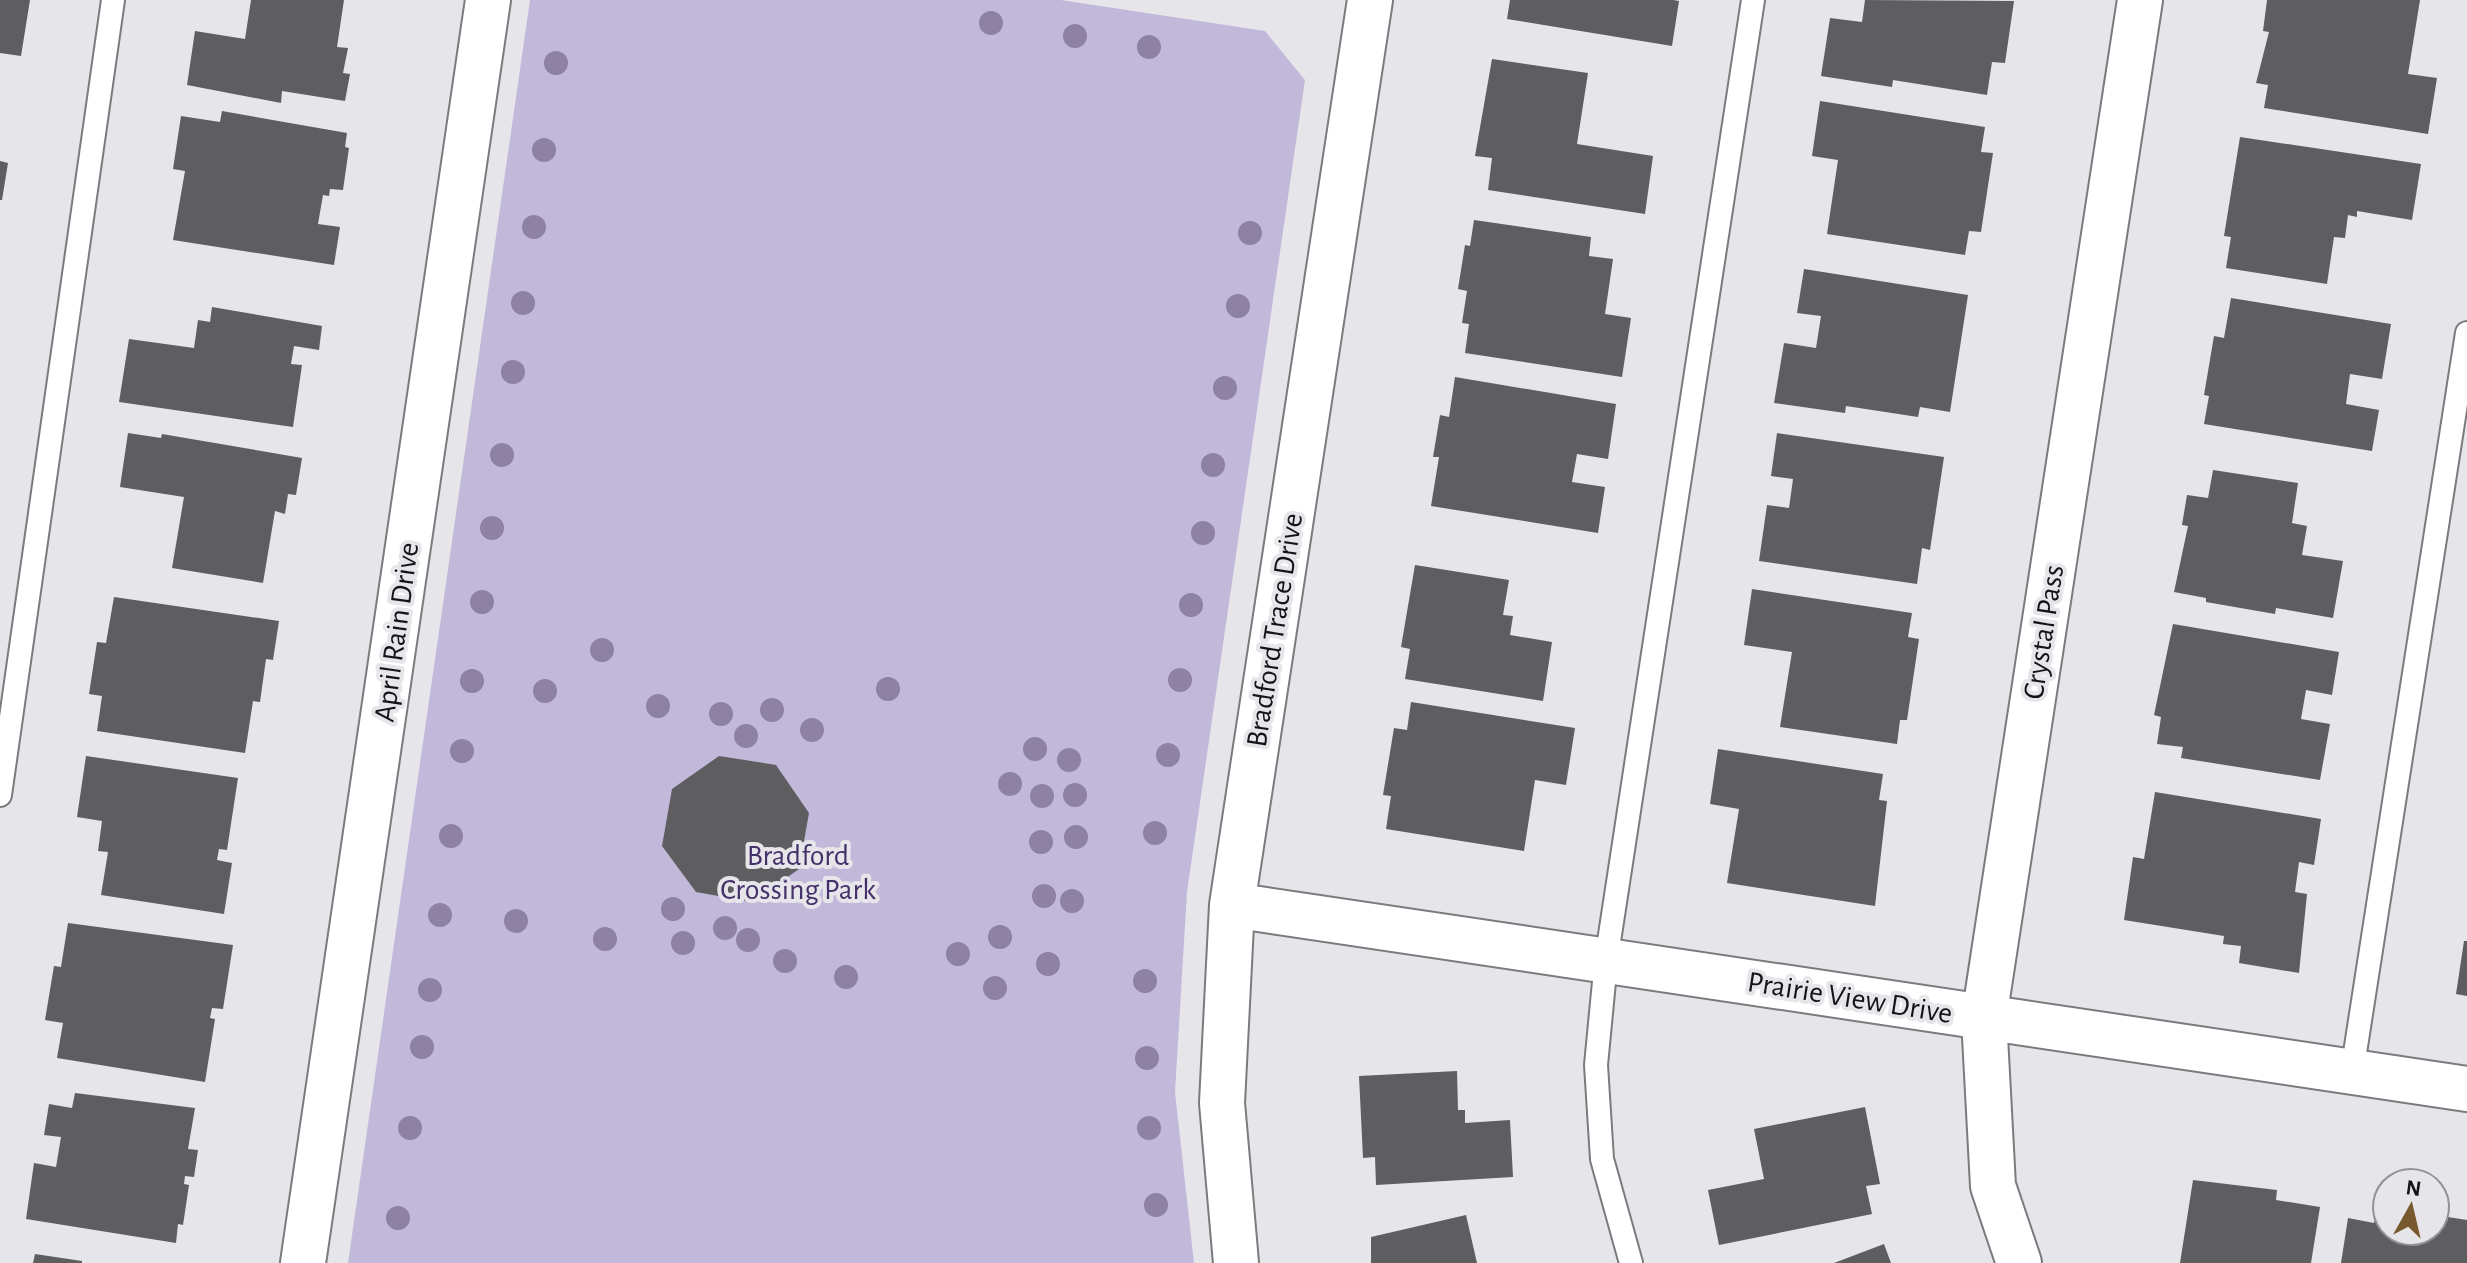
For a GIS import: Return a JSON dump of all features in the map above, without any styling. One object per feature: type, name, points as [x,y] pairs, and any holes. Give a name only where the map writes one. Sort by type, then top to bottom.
[{"type":"street","name":"April Rain Drive","points":[[303,1263],[488,0]]},
{"type":"street","name":"Crystal Pass","points":[[2019,1263],[1993,1186],[1984,1018],[2140,0]]},
{"type":"street","name":"Bradford Trace Drive","points":[[1236,1263],[1222,1103],[1232,905],[1366,1]]},
{"type":"street","name":"Prairie View Drive","points":[[1232,905],[2467,1089]]},
{"type":"lane","points":[[0,795],[113,0]]},
{"type":"lane","points":[[1631,1263],[1602,1159],[1596,1065],[1606,961],[1753,0]]},
{"type":"lane","points":[[2352,1072],[2467,333]]},
{"type":"green space","name":"Bradford Crossing Park","points":[[530,0],[1061,0],[1265,31],[1305,80],[1187,892],[1175,1092],[1194,1263],[348,1263]]},
{"type":"building","points":[[0,0],[30,0],[21,56],[0,53]]},
{"type":"building","points":[[251,0],[344,0],[337,47],[348,48],[343,73],[350,74],[345,101],[282,91],[281,103],[187,85],[195,31],[245,39]]},
{"type":"building","points":[[1510,0],[1679,1],[1672,46],[1507,19]]},
{"type":"building","points":[[1865,0],[2014,1],[2005,63],[1992,62],[1987,95],[1893,80],[1892,87],[1821,76],[1830,18],[1862,22]]},
{"type":"building","points":[[2267,0],[2420,0],[2408,74],[2437,78],[2428,134],[2264,108],[2268,85],[2256,83],[2269,32],[2263,31]]},
{"type":"building","points":[[1492,59],[1588,73],[1577,144],[1653,156],[1645,214],[1488,190],[1492,158],[1475,156]]},
{"type":"building","points":[[1820,101],[1985,127],[1981,152],[1993,153],[1981,232],[1969,231],[1965,255],[1827,234],[1838,160],[1812,156]]},
{"type":"building","points":[[222,111],[347,133],[345,147],[349,148],[343,190],[330,189],[329,196],[323,195],[318,224],[340,227],[334,265],[173,240],[185,171],[173,169],[181,116],[220,122]]},
{"type":"building","points":[[2240,137],[2421,164],[2412,220],[2357,211],[2357,217],[2348,215],[2345,238],[2334,237],[2327,284],[2226,268],[2231,237],[2224,236]]},
{"type":"building","points":[[0,161],[8,163],[2,200],[0,200]]},
{"type":"building","points":[[1474,220],[1591,237],[1589,256],[1613,259],[1605,314],[1631,318],[1622,377],[1465,353],[1469,324],[1462,323],[1467,291],[1458,289],[1465,245],[1470,246]]},
{"type":"building","points":[[1804,269],[1968,295],[1950,412],[1920,407],[1918,417],[1846,406],[1845,413],[1774,403],[1784,343],[1816,348],[1821,316],[1797,313]]},
{"type":"building","points":[[2231,298],[2391,324],[2382,379],[2350,374],[2346,404],[2379,410],[2372,451],[2204,424],[2209,396],[2204,395],[2214,336],[2224,338]]},
{"type":"building","points":[[212,307],[322,326],[319,350],[294,346],[291,364],[302,365],[293,427],[119,402],[129,339],[194,348],[198,320],[210,322]]},
{"type":"building","points":[[1455,377],[1616,404],[1608,459],[1577,454],[1572,482],[1605,487],[1598,533],[1431,506],[1439,457],[1433,457],[1440,415],[1449,417]]},
{"type":"building","points":[[128,433],[161,438],[162,434],[302,458],[296,495],[288,494],[285,514],[275,511],[263,583],[172,568],[184,497],[120,487]]},
{"type":"building","points":[[1777,433],[1944,457],[1930,550],[1922,548],[1917,584],[1759,561],[1767,505],[1789,508],[1793,479],[1771,476]]},
{"type":"building","points":[[2213,470],[2298,483],[2292,523],[2307,526],[2302,555],[2343,561],[2333,618],[2276,608],[2275,614],[2206,602],[2206,598],[2174,592],[2188,526],[2182,525],[2187,495],[2208,498]]},
{"type":"building","points":[[1415,565],[1509,580],[1503,615],[1513,616],[1510,635],[1552,642],[1543,701],[1405,679],[1410,649],[1401,647]]},
{"type":"building","points":[[1752,589],[1912,613],[1908,637],[1919,639],[1907,720],[1900,720],[1897,744],[1780,727],[1792,652],[1744,645]]},
{"type":"building","points":[[114,597],[279,621],[273,660],[266,659],[260,702],[253,701],[245,753],[97,731],[102,696],[89,694],[97,642],[106,643]]},
{"type":"building","points":[[2173,624],[2339,652],[2332,695],[2306,690],[2301,719],[2330,724],[2320,780],[2181,758],[2183,747],[2157,744],[2161,717],[2154,715]]},
{"type":"building","points":[[1411,702],[1575,728],[1566,785],[1535,780],[1524,851],[1386,829],[1391,796],[1383,795],[1394,728],[1407,730]]},
{"type":"building","points":[[1718,749],[1883,774],[1879,800],[1887,801],[1875,906],[1727,883],[1739,809],[1710,804]]},
{"type":"building","points":[[86,756],[238,778],[227,850],[219,849],[217,860],[232,863],[224,914],[101,895],[108,852],[98,851],[102,821],[77,817]]},
{"type":"building","points":[[719,756],[776,765],[809,813],[799,869],[752,902],[696,892],[662,846],[672,789]]},
{"type":"building","points":[[2155,792],[2321,819],[2314,865],[2299,862],[2295,892],[2307,894],[2299,973],[2239,963],[2241,946],[2223,944],[2224,936],[2124,920],[2133,857],[2144,859]]},
{"type":"building","points":[[68,923],[233,945],[223,1009],[212,1008],[210,1018],[215,1019],[205,1082],[57,1058],[63,1023],[45,1020],[54,966],[61,967]]},
{"type":"building","points":[[2464,941],[2467,941],[2467,996],[2456,994]]},
{"type":"building","points":[[1457,1071],[1458,1110],[1465,1110],[1465,1123],[1510,1120],[1513,1177],[1376,1185],[1375,1157],[1363,1158],[1359,1076]]},
{"type":"building","points":[[75,1093],[195,1108],[188,1149],[198,1150],[194,1177],[185,1176],[184,1184],[189,1185],[183,1225],[178,1224],[176,1243],[26,1219],[34,1163],[56,1167],[61,1137],[44,1135],[49,1104],[72,1108]]},
{"type":"building","points":[[1865,1107],[1880,1184],[1866,1186],[1872,1214],[1719,1245],[1708,1190],[1764,1179],[1754,1129]]},
{"type":"building","points":[[2193,1180],[2277,1190],[2276,1200],[2320,1207],[2311,1263],[2180,1263]]},
{"type":"building","points":[[1466,1215],[1477,1263],[1371,1263],[1371,1237]]},
{"type":"building","points":[[2348,1218],[2371,1222],[2371,1247],[2451,1247],[2451,1218],[2467,1220],[2467,1263],[2341,1263]]},
{"type":"building","points":[[1884,1244],[1891,1263],[1834,1263]]},
{"type":"building","points":[[35,1254],[82,1261],[82,1263],[33,1263]]}]
